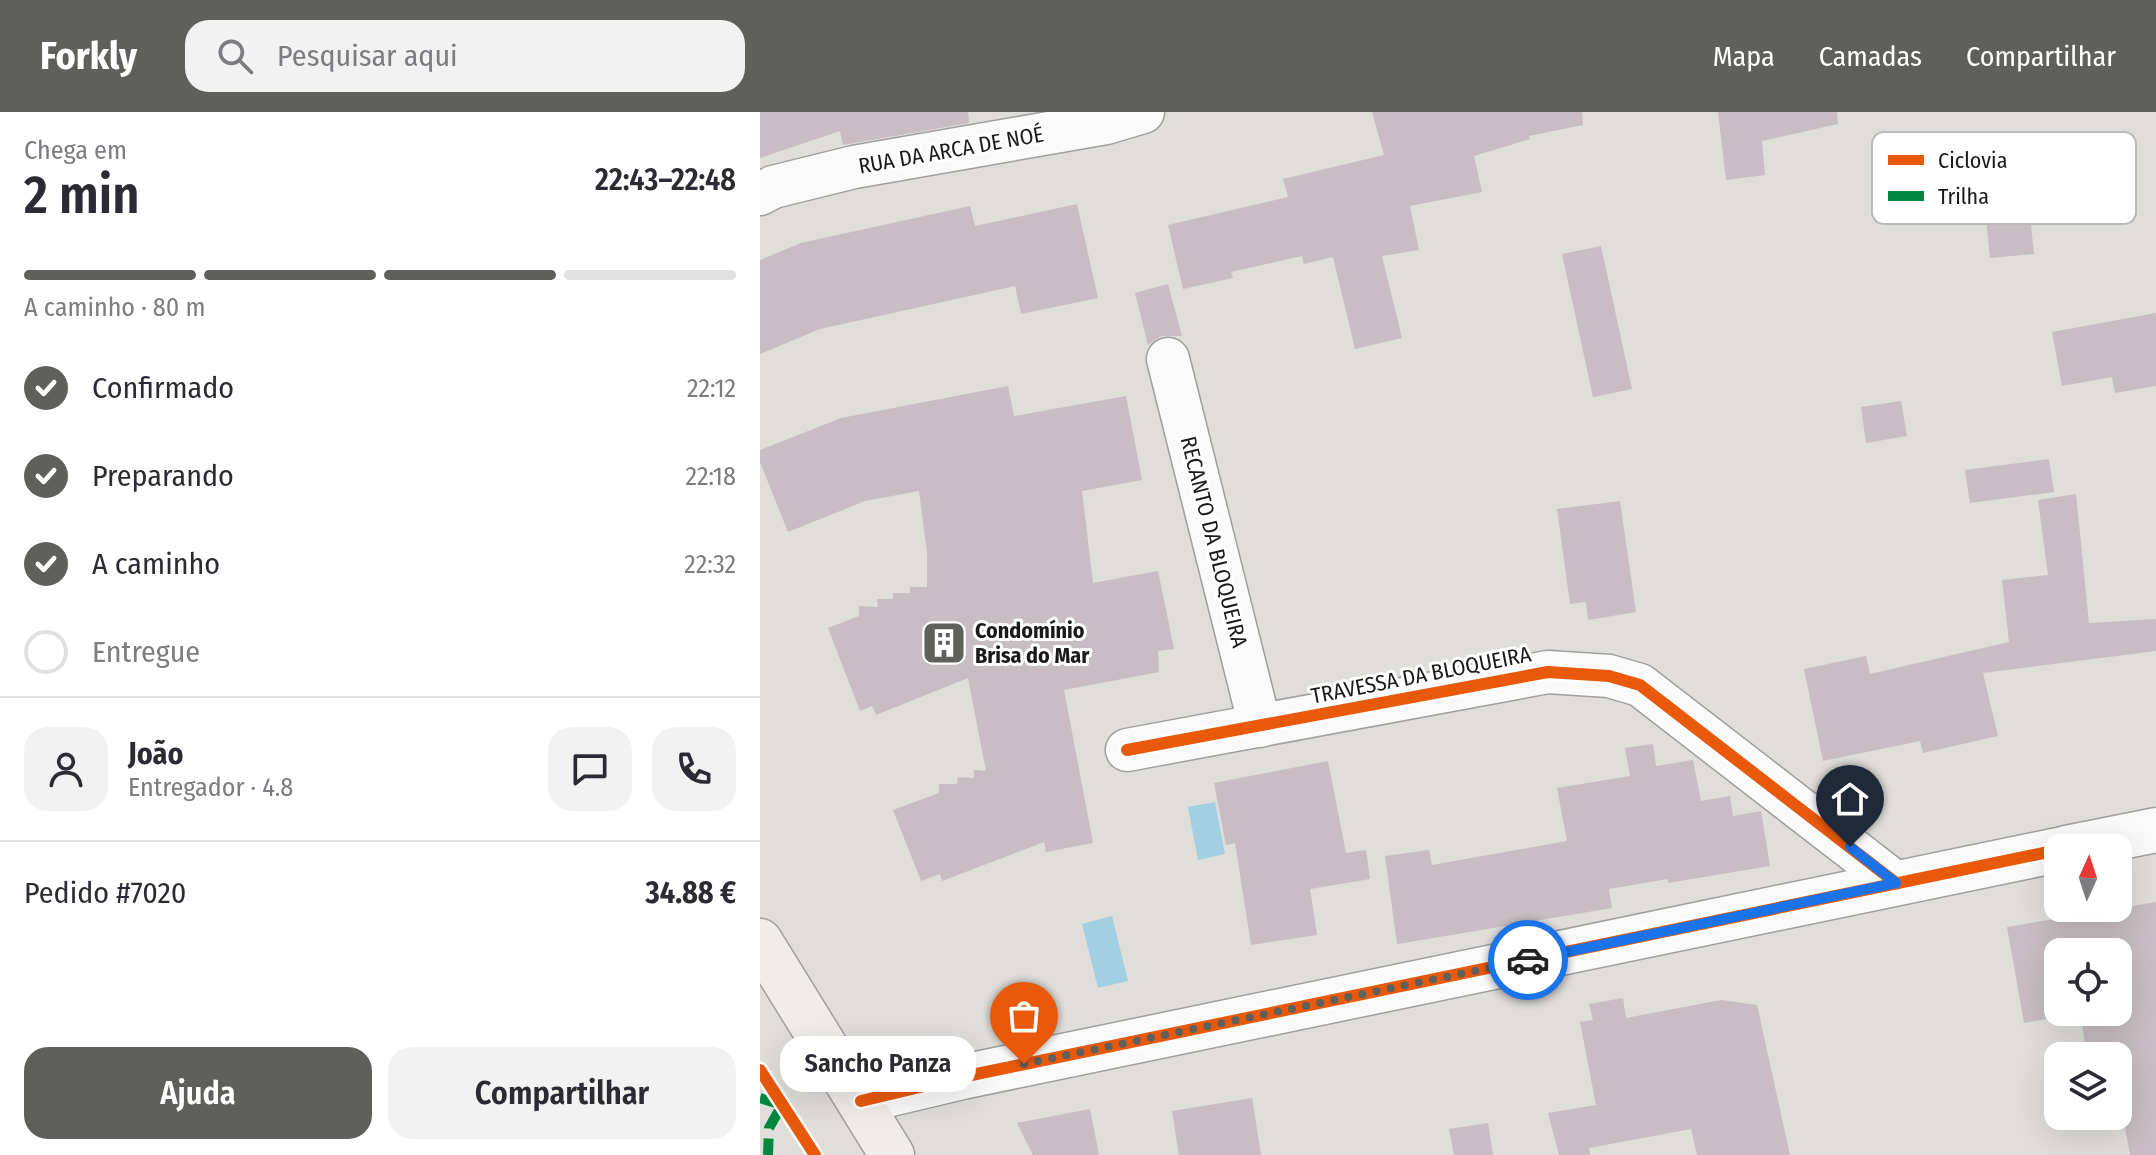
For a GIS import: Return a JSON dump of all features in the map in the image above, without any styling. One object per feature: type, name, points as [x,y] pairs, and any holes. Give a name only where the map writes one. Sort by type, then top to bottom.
[{"type":"main road","points":[[760,941],[892,1155]]},
{"type":"street","name":"RUA DA ARCA DE NOÉ","points":[[760,194],[773,187],[854,167],[1106,123],[1143,112]]},
{"type":"street","name":"RECANTO DA BLOQUEIRA","points":[[1168,359],[1260,726]]},
{"type":"street","name":"TRAVESSA DA BLOQUEIRA","points":[[1127,750],[1548,672],[1609,676],[1640,685],[1896,883]]},
{"type":"street","points":[[2132,835],[2156,830]]},
{"type":"street","points":[[861,1101],[962,1077],[2044,853]]},
{"type":"water","points":[[1215,802],[1225,854],[1198,860],[1188,807]]},
{"type":"water","points":[[1112,916],[1128,981],[1098,988],[1082,924]]},
{"type":"building","points":[[760,112],[968,112],[969,123],[843,145],[840,131],[760,158]]},
{"type":"building","points":[[1372,112],[1582,112],[1583,125],[1529,136],[1530,139],[1474,156],[1482,192],[1410,206],[1419,250],[1382,256],[1402,338],[1355,349],[1333,257],[1304,264],[1302,256],[1231,272],[1233,278],[1183,289],[1168,225],[1288,197],[1283,179],[1384,155]]},
{"type":"building","points":[[1718,112],[1837,112],[1838,124],[1762,141],[1765,175],[1726,180]]},
{"type":"building","points":[[1077,204],[1098,298],[1021,314],[1015,286],[820,329],[760,354],[760,260],[801,243],[970,206],[975,226]]},
{"type":"building","points":[[1986,224],[2031,224],[2034,254],[1990,258]]},
{"type":"building","points":[[1601,246],[1632,389],[1593,397],[1562,254]]},
{"type":"building","points":[[1168,284],[1182,336],[1161,336],[1148,345],[1135,293]]},
{"type":"building","points":[[2156,313],[2156,386],[2115,393],[2112,377],[2062,386],[2052,332]]},
{"type":"building","points":[[1008,386],[1014,416],[1126,396],[1142,480],[1082,491],[1093,583],[1158,571],[1174,649],[1158,651],[1159,672],[1064,690],[1093,843],[1046,852],[1044,842],[942,881],[940,874],[921,881],[893,810],[939,793],[939,784],[957,784],[958,777],[974,778],[974,770],[986,771],[968,678],[876,715],[872,706],[860,711],[828,628],[859,616],[859,606],[878,607],[877,599],[893,599],[893,593],[910,593],[910,587],[927,587],[927,552],[919,491],[865,501],[788,532],[760,462],[760,450],[841,418]]},
{"type":"building","points":[[1901,401],[1907,436],[1866,443],[1861,407]]},
{"type":"building","points":[[2049,459],[2054,492],[1970,503],[1965,470]]},
{"type":"building","points":[[2076,494],[2089,623],[2156,619],[2156,651],[1983,673],[1998,736],[1923,753],[1920,741],[1823,761],[1804,669],[1866,656],[1870,674],[2009,642],[2002,580],[2048,575],[2038,500]]},
{"type":"building","points":[[1620,501],[1636,612],[1588,620],[1586,602],[1570,604],[1557,509]]},
{"type":"building","points":[[1653,744],[1656,766],[1693,760],[1701,801],[1730,796],[1733,816],[1761,811],[1770,866],[1668,883],[1668,879],[1609,889],[1612,908],[1397,944],[1385,856],[1429,850],[1432,865],[1567,841],[1557,788],[1630,776],[1625,748]]},
{"type":"building","points":[[1328,761],[1346,853],[1366,850],[1370,879],[1310,889],[1317,935],[1251,945],[1235,843],[1226,845],[1214,783]]},
{"type":"building","points":[[2156,902],[2156,1155],[2130,1155],[2125,1130],[2132,1130],[2132,1042],[2085,1042],[2082,1026],[2132,1026],[2132,938],[2044,938],[2044,1019],[2024,1023],[2007,927],[2044,921],[2132,922],[2132,906]]},
{"type":"building","points":[[1623,998],[1626,1018],[1721,1000],[1757,1005],[1790,1155],[1697,1155],[1691,1129],[1589,1148],[1590,1155],[1559,1155],[1548,1113],[1596,1105],[1580,1022],[1593,1020],[1589,1004]]},
{"type":"building","points":[[1252,1098],[1261,1155],[1179,1155],[1172,1111]]},
{"type":"building","points":[[1090,1109],[1099,1155],[1033,1155],[1017,1123]]},
{"type":"building","points":[[1488,1123],[1493,1155],[1454,1155],[1449,1129]]},
{"type":"marked path","points":[[760,1098],[782,1105],[769,1128],[768,1155]]},
{"type":"cycle path","points":[[1127,750],[1548,672],[1609,676],[1640,685],[1896,883]]},
{"type":"cycle path","points":[[861,1101],[962,1077],[2044,853]]},
{"type":"cycle path","points":[[760,1070],[815,1155]]},
{"type":"way so far","points":[[1024,1064],[1528,960]]},
{"type":"place","name":"Condomínio Brisa do Mar","points":[[944,643]]},
{"type":"place","name":"Sancho Panza","points":[[1024,1064]]},
{"type":"route","points":[[1528,960],[1896,883],[1850,847]]}]
